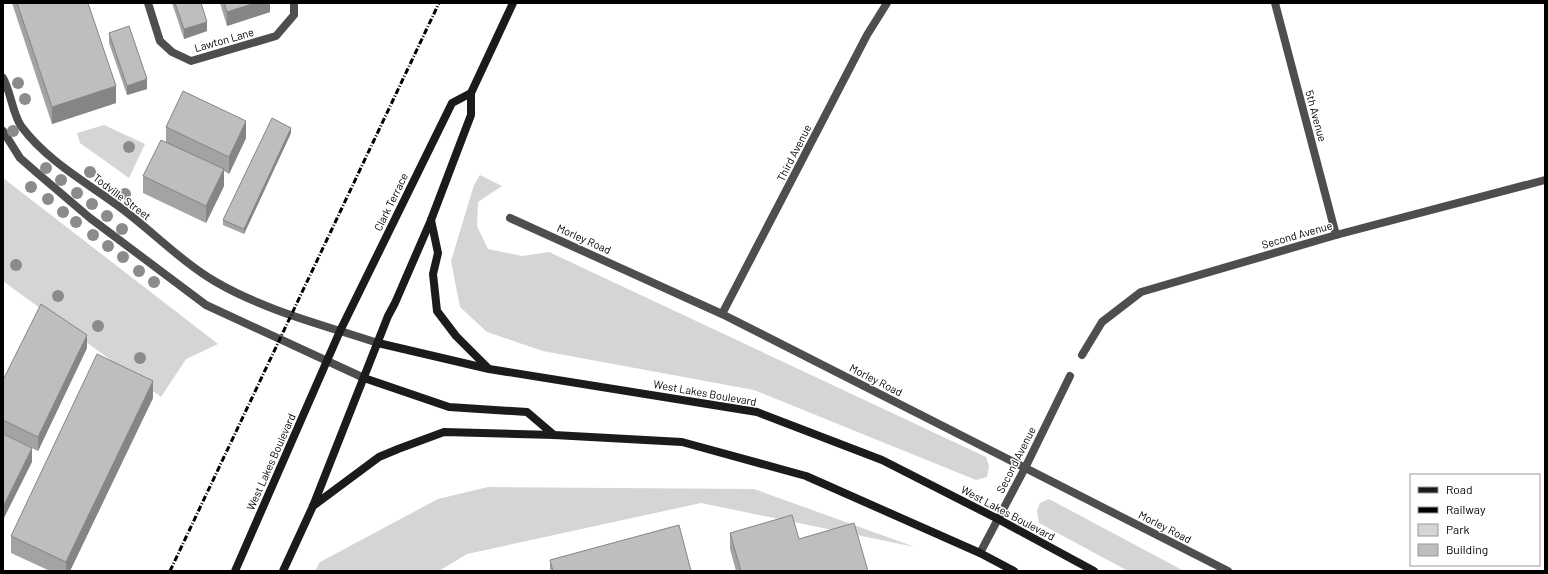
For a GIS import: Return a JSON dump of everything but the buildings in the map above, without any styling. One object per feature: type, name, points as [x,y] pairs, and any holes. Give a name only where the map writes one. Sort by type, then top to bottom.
[{"type":"main road","points":[[283,571],[313,506],[388,316],[431,220],[471,115],[471,93],[513,3]]},
{"type":"main road","name":"Clark Terrace","points":[[340,331],[452,103],[471,93]]},
{"type":"main road","points":[[431,220],[438,253],[433,274],[437,311],[456,336],[489,369]]},
{"type":"main road","name":"West Lakes Boulevard","points":[[235,571],[340,331]]},
{"type":"main road","name":"West Lakes Boulevard","points":[[378,343],[489,369],[757,412],[882,460],[998,519],[1094,571]]},
{"type":"main road","points":[[364,378],[449,407],[527,412],[554,435]]},
{"type":"main road","points":[[313,506],[379,457],[444,432],[554,435],[682,442],[806,476],[980,553],[1014,571]]},
{"type":"street","name":"Lawton Lane","points":[[148,3],[160,41],[172,52],[191,61],[276,36],[294,15],[294,3]]},
{"type":"street","name":"Third Avenue","points":[[722,314],[867,34],[887,3]]},
{"type":"street","name":"5th Avenue","points":[[1274,3],[1336,235]]},
{"type":"street","name":"Todville Street","points":[[3,78],[20,124],[41,149],[64,169],[121,208],[197,269],[216,282],[262,304]]},
{"type":"street","points":[[3,131],[20,158],[90,218],[206,305],[364,378]]},
{"type":"street","name":"Second Avenue","points":[[1082,355],[1102,322],[1142,292],[1336,235],[1545,180]]},
{"type":"street","name":"Morley Road","points":[[510,218],[722,314],[1228,571]]},
{"type":"street","name":"West Lakes Boulevard","points":[[262,304],[378,343]]},
{"type":"street","name":"Second Avenue","points":[[980,553],[1025,468],[1070,376]]},
{"type":"green space","points":[[104,125],[145,144],[129,178],[80,143],[77,133]]},
{"type":"green space","points":[[480,175],[502,186],[478,202],[477,226],[488,249],[522,256],[549,252],[986,457],[989,466],[987,477],[976,480],[754,390],[543,351],[487,332],[460,307],[451,261],[474,185]]},
{"type":"green space","points":[[3,178],[218,344],[186,359],[161,397],[3,281]]},
{"type":"green space","points":[[488,487],[754,489],[915,547],[701,503],[467,554],[439,571],[315,571],[320,562],[438,499]]},
{"type":"green space","points":[[1049,499],[1184,571],[1128,571],[1039,523],[1037,511],[1040,503]]},
{"type":"railway","points":[[170,571],[439,3]]}]
